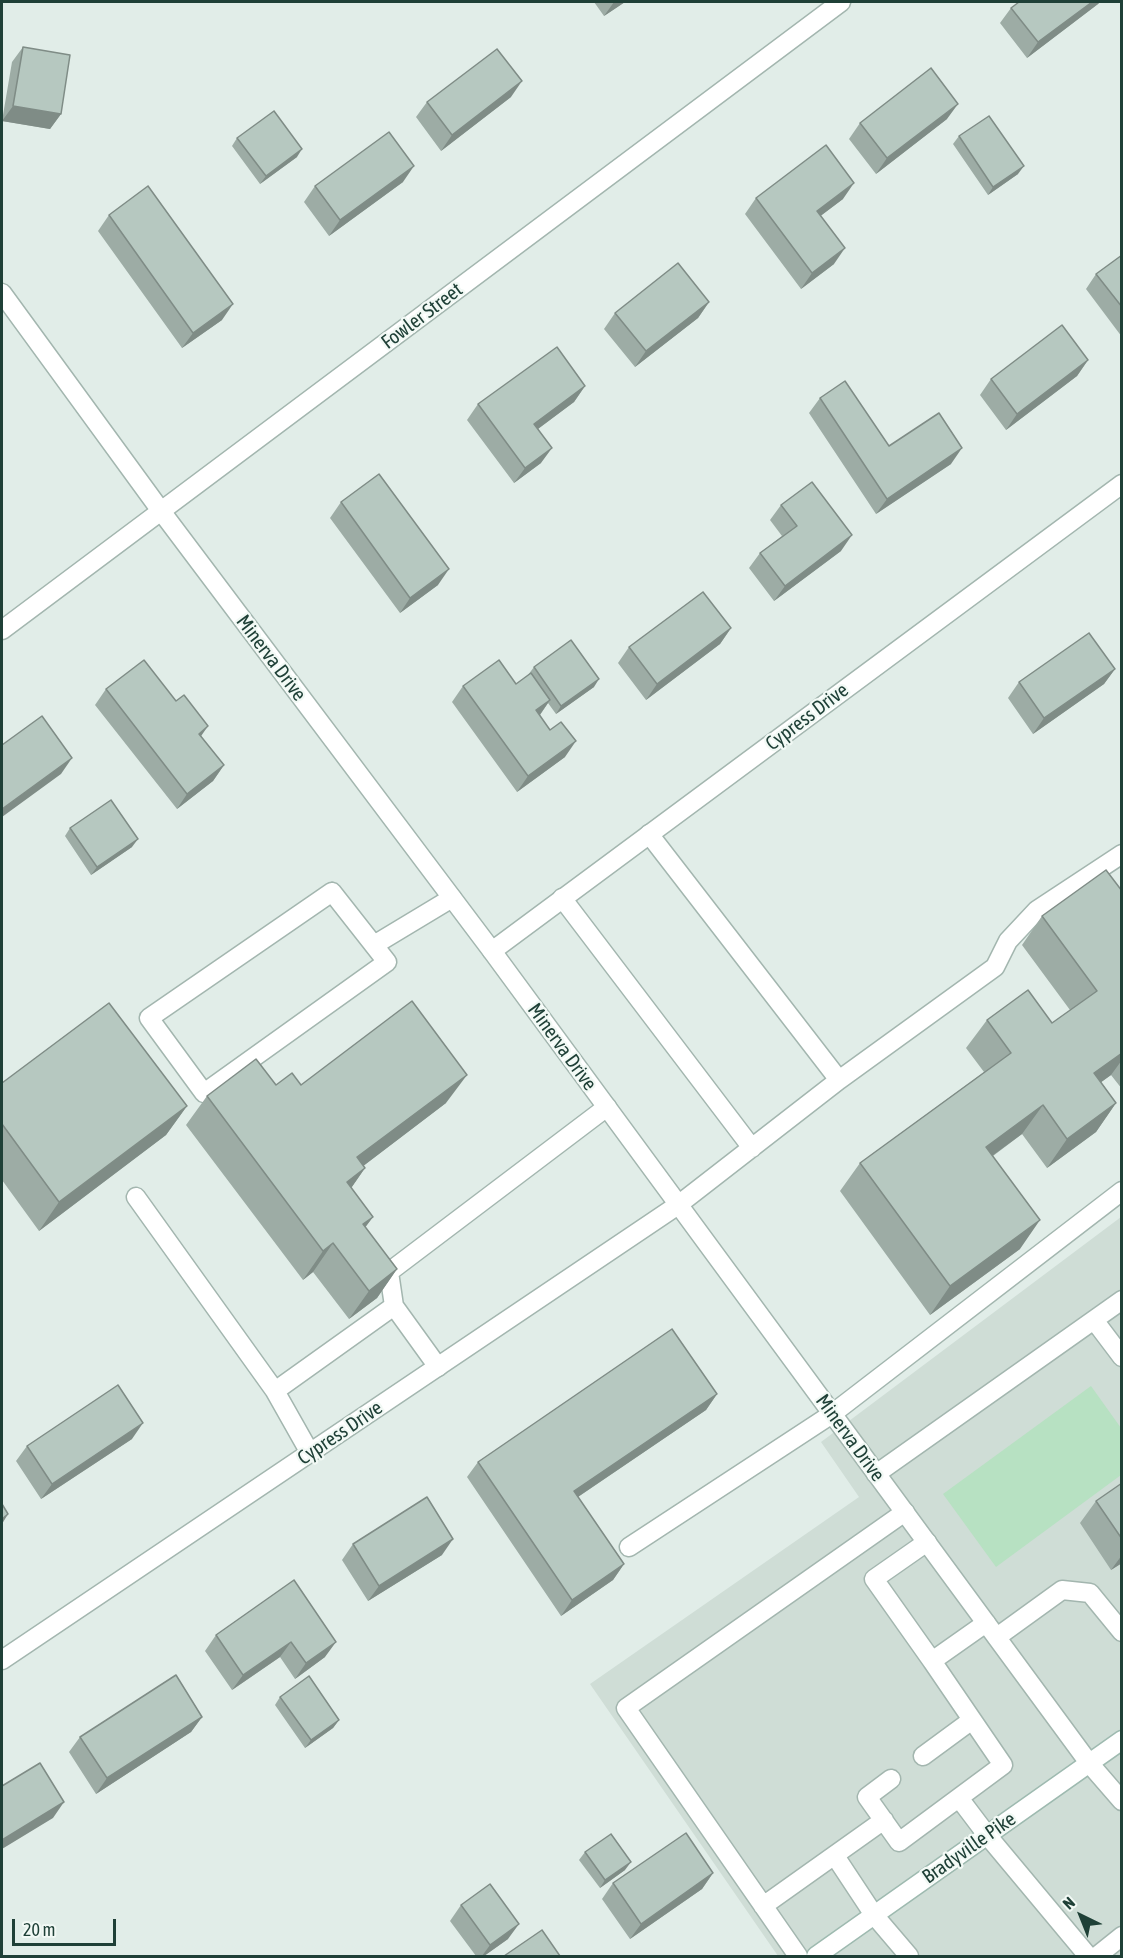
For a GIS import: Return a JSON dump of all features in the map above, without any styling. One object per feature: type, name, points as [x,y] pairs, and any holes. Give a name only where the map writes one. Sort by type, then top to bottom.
[{"type":"street","name":"Fowler Street","points":[[2,630],[841,2]]},
{"type":"street","name":"Minerva Drive","points":[[2,293],[161,511],[492,951],[1089,1763],[1122,1801]]},
{"type":"street","name":"Cypress Drive","points":[[492,951],[1122,484]]},
{"type":"street","points":[[649,834],[839,1080]]},
{"type":"street","name":"Cypress Drive","points":[[2,1660],[678,1205],[839,1080],[995,966],[1008,941],[1037,910],[1118,863]]},
{"type":"street","points":[[332,892],[374,945],[387,962],[204,1093],[149,1018],[332,892]]},
{"type":"street","points":[[374,945],[452,898]]},
{"type":"street","points":[[562,898],[752,1148]]},
{"type":"street","points":[[438,1367],[394,1306],[389,1272],[607,1107]]},
{"type":"street","points":[[630,1547],[832,1414],[1122,1191]]},
{"type":"street","points":[[136,1197],[275,1391],[310,1453]]},
{"type":"street","points":[[876,1474],[1122,1300]]},
{"type":"street","points":[[275,1391],[394,1306]]},
{"type":"street","points":[[1094,1320],[1122,1357]]},
{"type":"street","points":[[798,1956],[626,1708],[905,1512]]},
{"type":"street","points":[[891,1779],[867,1797],[899,1842],[1004,1765],[874,1579],[927,1542]]},
{"type":"street","points":[[932,1662],[1062,1590],[1090,1593],[1122,1632]]},
{"type":"street","points":[[923,1756],[972,1720]]},
{"type":"street","name":"Bradyville Pike","points":[[816,1956],[1122,1740]]},
{"type":"street","points":[[959,1798],[1088,1956]]},
{"type":"street","points":[[763,1906],[884,1820]]},
{"type":"street","points":[[835,1856],[874,1915],[909,1956]]},
{"type":"street","points":[[1097,1956],[1122,1936]]},
{"type":"shaded area","points":[[1121,1217],[1121,1956],[778,1956],[590,1684],[859,1497],[821,1442]]},
{"type":"green space","points":[[1091,1386],[1121,1428],[1121,1475],[996,1567],[943,1494]]},
{"type":"building","points":[[1019,2],[1092,2],[1038,42],[1011,8]]},
{"type":"building","points":[[23,47],[70,55],[61,114],[13,106]]},
{"type":"building","points":[[497,49],[522,81],[452,135],[427,102]]},
{"type":"building","points":[[931,68],[958,104],[887,158],[860,123]]},
{"type":"building","points":[[274,111],[302,149],[266,176],[237,138]]},
{"type":"building","points":[[989,116],[1024,166],[993,187],[959,136]]},
{"type":"building","points":[[389,132],[414,166],[340,220],[315,186]]},
{"type":"building","points":[[826,145],[854,183],[817,211],[845,248],[812,273],[756,198]]},
{"type":"building","points":[[148,186],[233,304],[193,333],[109,215]]},
{"type":"building","points":[[1122,255],[1122,307],[1096,274]]},
{"type":"building","points":[[678,263],[709,302],[646,351],[615,313]]},
{"type":"building","points":[[1062,325],[1088,360],[1017,414],[991,379]]},
{"type":"building","points":[[557,347],[585,386],[534,424],[552,448],[525,468],[478,404]]},
{"type":"building","points":[[845,381],[889,446],[939,413],[962,448],[887,499],[820,398]]},
{"type":"building","points":[[379,474],[449,569],[410,598],[341,502]]},
{"type":"building","points":[[812,482],[852,535],[785,586],[760,553],[797,526],[781,505]]},
{"type":"building","points":[[703,592],[731,628],[657,684],[629,647]]},
{"type":"building","points":[[1089,633],[1115,669],[1044,718],[1019,682]]},
{"type":"building","points":[[571,640],[599,679],[561,706],[534,667]]},
{"type":"building","points":[[144,660],[176,701],[184,695],[208,726],[199,734],[224,765],[187,794],[106,689]]},
{"type":"building","points":[[499,660],[516,684],[531,673],[550,700],[536,710],[550,730],[561,722],[576,741],[528,776],[463,686]]},
{"type":"building","points":[[42,716],[72,758],[2,809],[2,745]]},
{"type":"building","points":[[111,800],[138,839],[97,867],[70,828]]},
{"type":"building","points":[[1106,870],[1122,891],[1122,1053],[1094,1073],[1116,1103],[1067,1139],[1043,1105],[986,1147],[1040,1220],[950,1286],[860,1163],[1011,1053],[987,1020],[1028,990],[1052,1023],[1097,991],[1042,916]]},
{"type":"building","points":[[412,1001],[467,1075],[357,1157],[365,1168],[347,1182],[373,1217],[363,1224],[397,1269],[369,1291],[333,1243],[323,1251],[207,1096],[256,1059],[276,1085],[292,1073],[301,1085]]},
{"type":"building","points":[[109,1003],[187,1106],[59,1202],[2,1124],[2,1083]]},
{"type":"building","points":[[672,1329],[717,1394],[574,1491],[624,1564],[572,1600],[478,1462]]},
{"type":"building","points":[[118,1385],[143,1423],[52,1484],[27,1446]]},
{"type":"building","points":[[1122,1483],[1122,1539],[1096,1501]]},
{"type":"building","points":[[427,1497],[453,1539],[379,1586],[353,1544]]},
{"type":"building","points":[[2,1504],[8,1514],[2,1519]]},
{"type":"building","points":[[294,1580],[336,1642],[306,1663],[291,1642],[243,1675],[216,1635]]},
{"type":"building","points":[[176,1675],[202,1717],[107,1778],[80,1737]]},
{"type":"building","points":[[309,1676],[339,1720],[311,1740],[280,1697]]},
{"type":"building","points":[[40,1763],[64,1802],[2,1840],[2,1786]]},
{"type":"building","points":[[686,1833],[713,1873],[641,1924],[613,1883]]},
{"type":"building","points":[[611,1834],[631,1862],[605,1880],[585,1852]]},
{"type":"building","points":[[490,1884],[519,1924],[490,1945],[461,1905]]},
{"type":"building","points":[[542,1930],[560,1956],[504,1956]]}]
